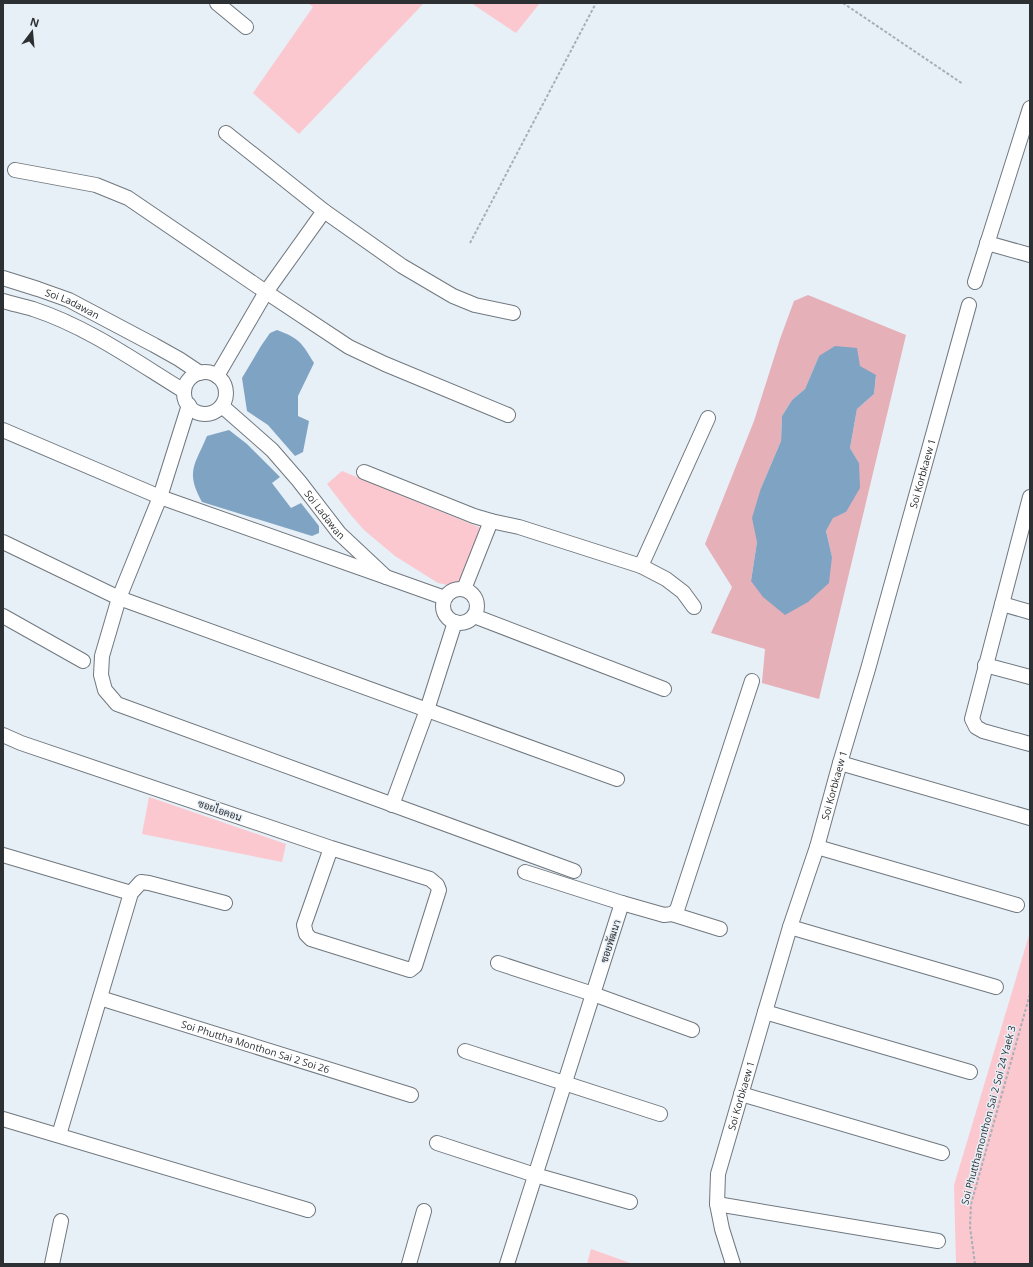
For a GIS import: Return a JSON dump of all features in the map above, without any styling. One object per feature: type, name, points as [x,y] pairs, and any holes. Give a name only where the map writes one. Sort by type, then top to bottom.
[{"type":"street","points":[[217,3],[246,27]]},
{"type":"street","points":[[975,282],[1026,136],[1030,108]]},
{"type":"street","points":[[226,133],[324,211],[402,266],[453,296],[475,305],[513,313]]},
{"type":"street","points":[[15,170],[96,185],[128,198],[349,347],[385,364],[508,415]]},
{"type":"street","points":[[200,373],[192,377],[187,383],[184,391],[184,398],[187,405],[200,414],[216,412],[222,406],[226,398],[226,390],[223,382],[217,376],[266,292],[324,211]]},
{"type":"street","points":[[988,243],[1030,255]]},
{"type":"street","name":"Soi Ladawan","points":[[3,278],[70,300],[179,359],[200,373],[209,373],[217,376]]},
{"type":"street","name":"Soi Ladawan","points":[[3,302],[32,308],[85,331],[184,391]]},
{"type":"street","name":"Soi Korbkaew 1","points":[[733,1264],[722,1229],[717,1204],[718,1174],[790,927],[817,847],[969,305]]},
{"type":"street","points":[[189,405],[160,497],[119,598],[102,656],[101,676],[105,690],[117,704],[574,871]]},
{"type":"street","name":"Soi Ladawan","points":[[222,406],[272,450],[339,533],[386,577],[445,598]]},
{"type":"street","points":[[641,566],[708,418]]},
{"type":"street","points":[[3,430],[160,497],[386,577]]},
{"type":"street","points":[[364,472],[490,522],[519,527],[641,566],[666,579],[683,592],[694,607]]},
{"type":"street","points":[[1030,497],[972,719],[976,727],[983,731],[1030,744]]},
{"type":"street","points":[[464,589],[490,522]]},
{"type":"street","points":[[3,542],[119,598],[617,779]]},
{"type":"street","points":[[456,589],[470,591],[476,598],[477,610],[474,616],[469,620],[464,622],[455,622],[450,620],[443,609],[445,598],[451,591],[456,589]]},
{"type":"street","points":[[1002,604],[1030,612]]},
{"type":"street","points":[[3,616],[83,661]]},
{"type":"street","points":[[474,616],[664,689]]},
{"type":"street","points":[[392,805],[427,710],[455,622]]},
{"type":"street","points":[[985,665],[1030,677]]},
{"type":"street","points":[[672,914],[677,910],[752,681]]},
{"type":"street","name":"ซอยไอคอน","points":[[3,735],[331,848],[430,879],[437,885],[439,890],[413,969],[410,970],[311,939],[306,934],[304,926],[331,848]]},
{"type":"street","points":[[840,763],[1030,818]]},
{"type":"street","points":[[817,847],[1017,905]]},
{"type":"street","points":[[3,854],[131,893]]},
{"type":"street","points":[[525,872],[622,903],[664,915],[672,914],[720,929]]},
{"type":"street","points":[[59,1135],[131,893],[141,882],[225,903]]},
{"type":"street","name":"ซอยพัฒนา","points":[[507,1264],[622,903]]},
{"type":"street","points":[[790,927],[996,987]]},
{"type":"street","points":[[498,963],[593,994],[692,1030]]},
{"type":"street","name":"Soi Phuttha Monthon Sai 2 Soi 26","points":[[100,998],[411,1095]]},
{"type":"street","points":[[765,1012],[970,1072]]},
{"type":"street","points":[[465,1051],[565,1082],[660,1114]]},
{"type":"street","points":[[741,1094],[942,1153]]},
{"type":"street","points":[[3,1119],[308,1210]]},
{"type":"street","points":[[437,1143],[535,1175],[630,1202]]},
{"type":"street","points":[[717,1204],[938,1241]]},
{"type":"street","points":[[409,1264],[424,1211]]},
{"type":"street","points":[[52,1264],[61,1221]]},
{"type":"path","points":[[470,244],[596,3]]},
{"type":"path","points":[[843,3],[963,84]]},
{"type":"path","name":"Soi Phutthamonthon Sai 2 Soi 24 Yaek 3","points":[[975,1264],[970,1227],[971,1204],[1030,994]]},
{"type":"shaded area","points":[[308,3],[424,3],[299,134],[253,93],[313,7]]},
{"type":"shaded area","points":[[471,3],[540,3],[516,33]]},
{"type":"shaded area","points":[[808,295],[906,335],[819,699],[762,683],[765,649],[711,633],[732,587],[705,544],[754,421],[780,339],[794,301]],"holes":[[[819,356],[876,376],[874,394],[857,409],[850,448],[859,463],[846,512],[833,517],[826,531],[832,557],[751,581],[757,542],[761,488],[781,441],[782,416],[792,400],[805,389]]]},
{"type":"shaded area","points":[[342,471],[481,528],[461,578],[453,586],[438,583],[395,556],[364,530],[327,484]]},
{"type":"shaded area","points":[[149,797],[286,844],[282,862],[142,834]]},
{"type":"shaded area","points":[[1030,932],[1030,1264],[956,1264],[954,1185]]},
{"type":"shaded area","points":[[591,1249],[633,1264],[587,1264]]},
{"type":"water","points":[[277,330],[299,342],[314,363],[298,396],[298,416],[309,421],[303,452],[295,456],[268,425],[247,411],[242,378],[270,333]]},
{"type":"water","points":[[835,346],[857,348],[860,366],[876,375],[874,394],[857,409],[850,448],[859,463],[860,488],[846,512],[833,518],[826,531],[832,557],[829,583],[808,602],[785,615],[763,597],[751,581],[757,542],[752,518],[761,488],[781,441],[782,416],[792,400],[805,389],[819,356]]},
{"type":"water","points":[[229,430],[247,444],[280,477],[272,483],[291,508],[301,503],[319,526],[319,533],[312,536],[202,502],[194,483],[193,475],[196,461],[207,436]]}]
